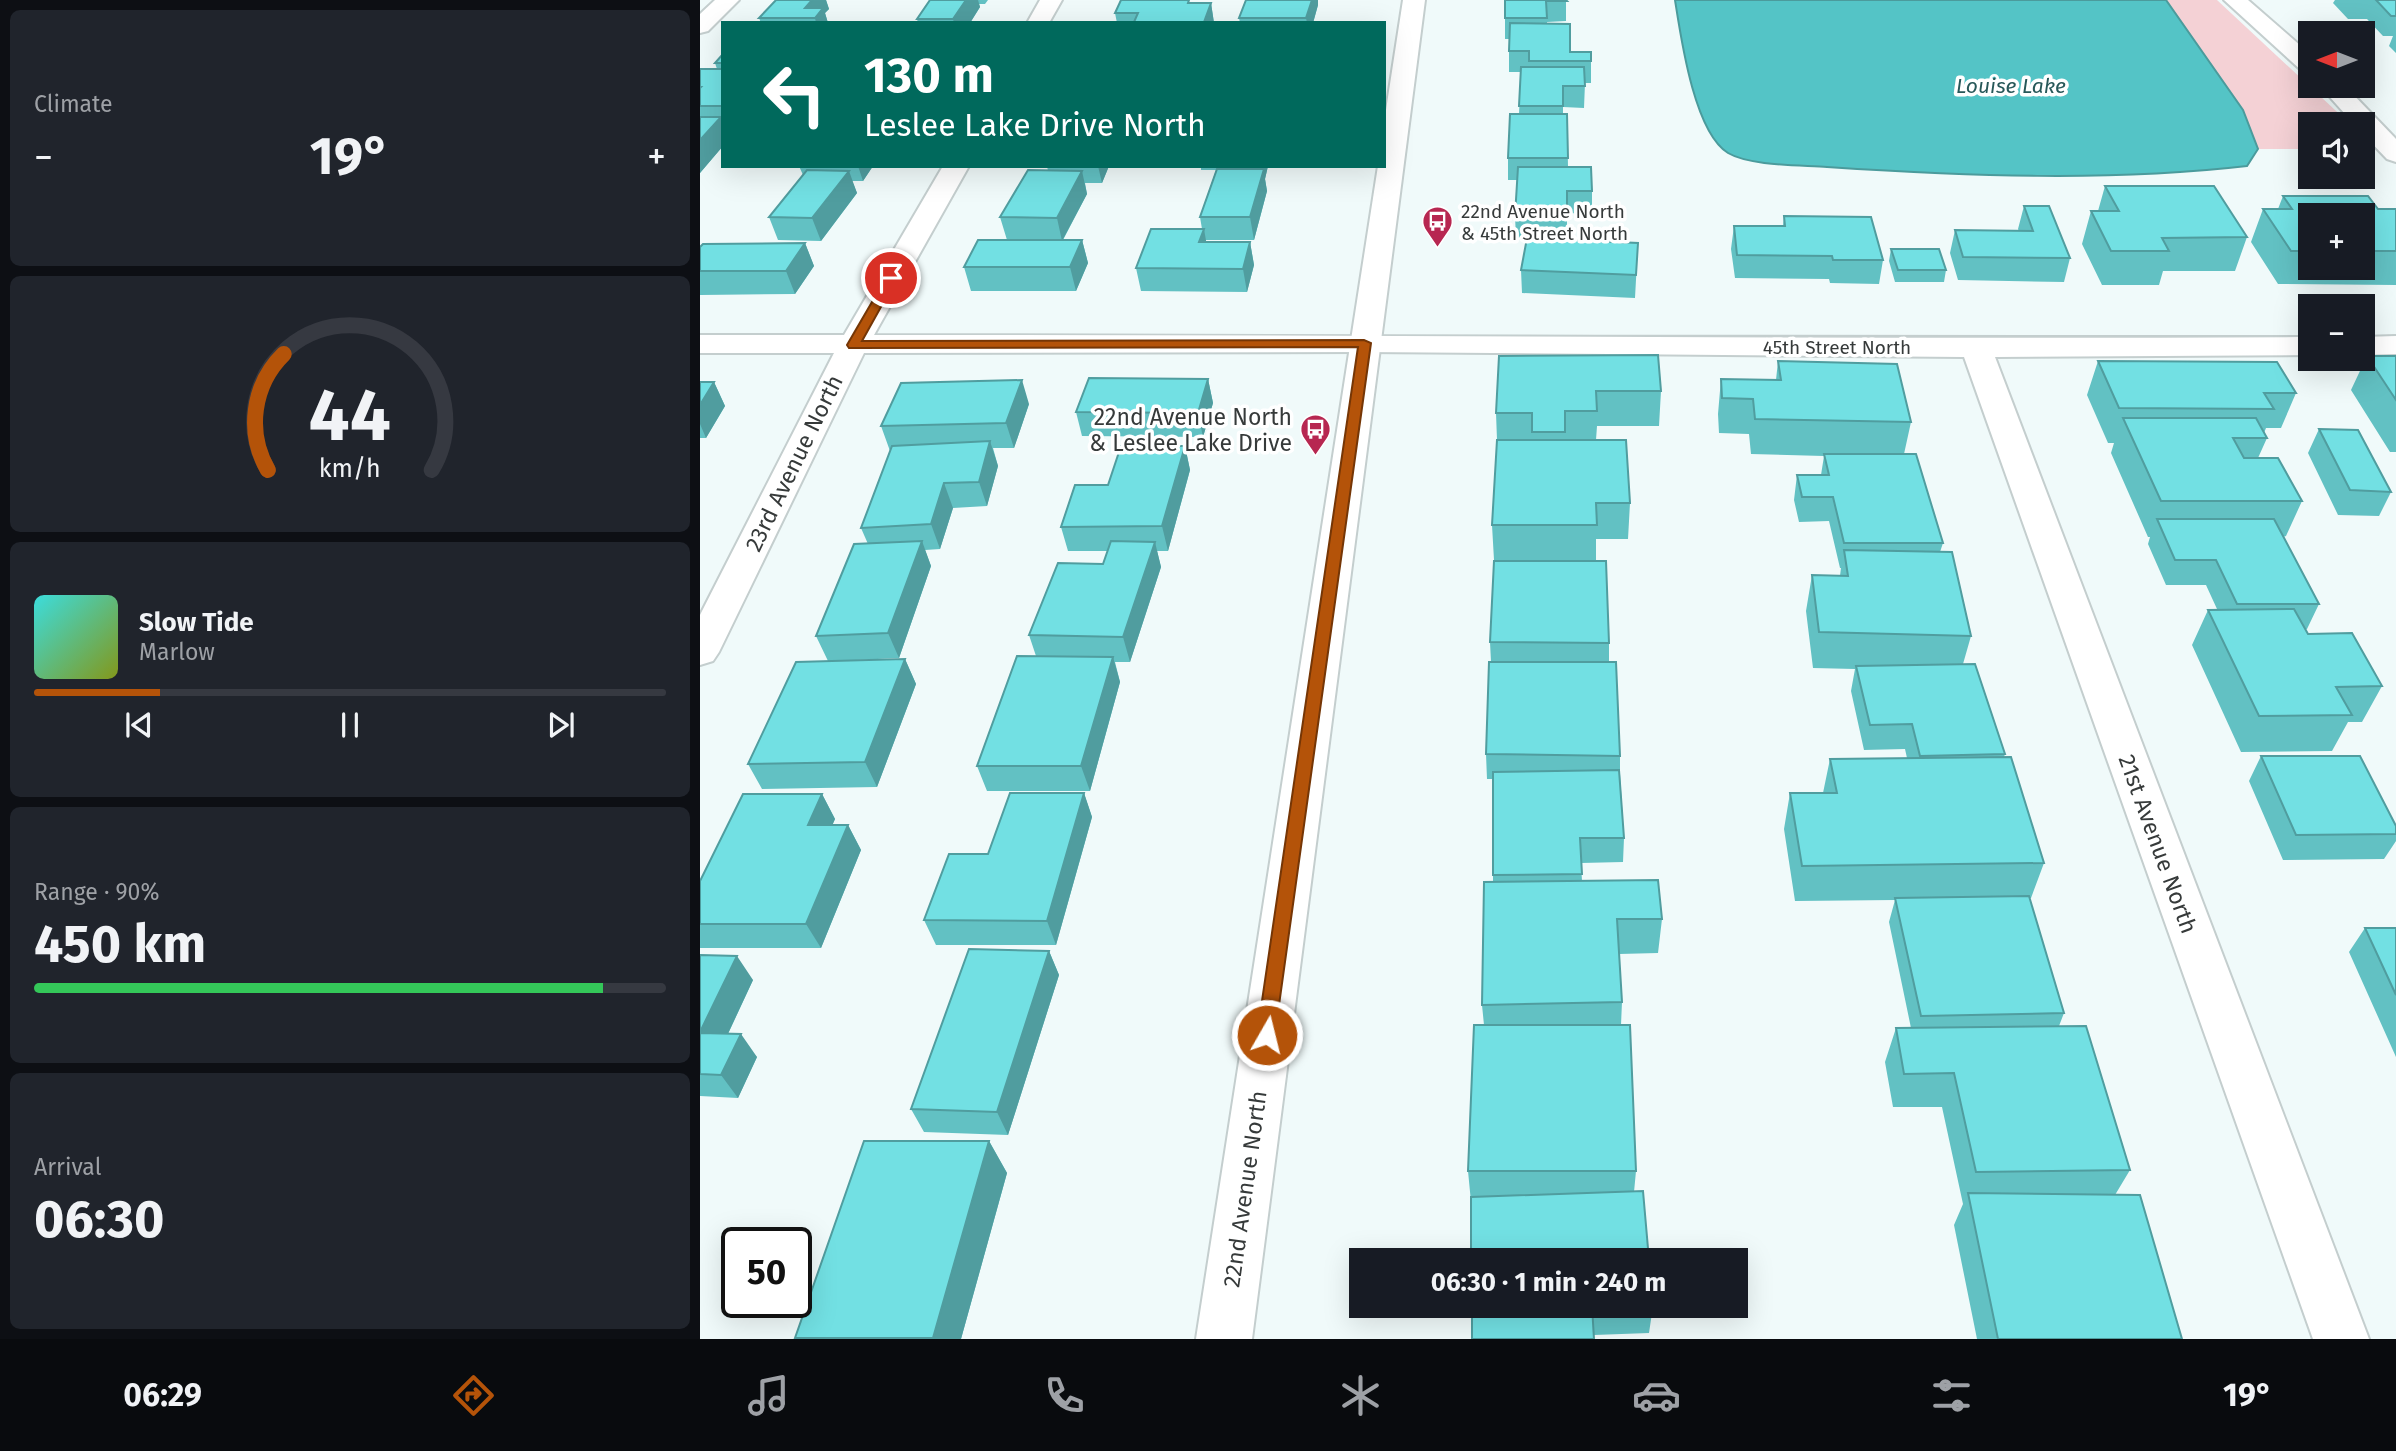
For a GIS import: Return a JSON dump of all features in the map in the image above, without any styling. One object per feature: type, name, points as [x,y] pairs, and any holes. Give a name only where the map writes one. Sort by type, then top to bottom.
[{"type":"street","points":[[700,26],[727,0]]},
{"type":"street","points":[[1039,21],[1051,0]]},
{"type":"street","name":"22nd Avenue North","points":[[1224,1339],[1414,0]]},
{"type":"street","points":[[2235,0],[2298,55]]},
{"type":"street","points":[[2343,98],[2396,154]]},
{"type":"street","name":"23rd Avenue North","points":[[700,652],[853,345],[955,168]]},
{"type":"street","name":"45th Street North","points":[[700,344],[1364,343],[1976,348],[2298,346]]},
{"type":"street","points":[[2375,345],[2396,345]]},
{"type":"street","name":"21st Avenue North","points":[[1976,348],[2341,1339]]},
{"type":"shaded area","points":[[2166,0],[2217,0],[2298,76],[2298,98],[2322,98],[2337,112],[2298,112],[2298,149],[2258,149],[2243,110]]},
{"type":"water","name":"Louise Lake","points":[[1675,0],[2166,0],[2243,110],[2258,149],[2247,166],[2090,176],[1932,173],[1749,160],[1728,153],[1716,142],[1706,126],[1691,83]]},
{"type":"building","points":[[776,0],[812,0],[805,8],[823,8],[815,18],[759,18]]},
{"type":"building","points":[[930,0],[966,0],[953,19],[917,19]]},
{"type":"building","points":[[1121,0],[1189,0],[1188,3],[1211,3],[1204,21],[1134,21],[1138,13],[1115,13]]},
{"type":"building","points":[[1246,0],[1312,0],[1306,18],[1239,18]]},
{"type":"building","points":[[1505,0],[1567,1],[1546,1],[1547,18],[1505,18]]},
{"type":"building","points":[[2376,0],[2396,0],[2396,16],[2391,16]]},
{"type":"building","points":[[1510,23],[1570,24],[1570,52],[1591,52],[1591,61],[1529,61],[1529,51],[1509,51]]},
{"type":"building","points":[[1521,67],[1584,67],[1585,86],[1563,86],[1563,106],[1519,106]]},
{"type":"building","points":[[700,69],[721,69],[721,106],[700,106]]},
{"type":"building","points":[[1510,114],[1567,114],[1568,158],[1508,158]]},
{"type":"building","points":[[700,117],[721,117],[700,140]]},
{"type":"building","points":[[1518,167],[1591,167],[1592,191],[1567,191],[1567,216],[1515,216]]},
{"type":"building","points":[[1217,169],[1264,169],[1250,217],[1200,217]]},
{"type":"building","points":[[807,170],[849,171],[812,218],[769,217]]},
{"type":"building","points":[[1028,170],[1082,171],[1057,218],[1000,217]]},
{"type":"building","points":[[2105,186],[2214,186],[2247,237],[2162,238],[2169,251],[2111,251],[2091,211],[2119,211]]},
{"type":"building","points":[[2283,196],[2368,196],[2373,203],[2298,203],[2298,251],[2291,251],[2263,209],[2292,209]]},
{"type":"building","points":[[2375,205],[2378,209],[2396,209],[2396,251],[2375,251]]},
{"type":"building","points":[[2024,206],[2049,206],[2070,258],[1963,257],[1955,230],[2033,231]]},
{"type":"building","points":[[1784,216],[1871,217],[1883,260],[1833,260],[1832,256],[1737,255],[1734,226],[1785,226]]},
{"type":"building","points":[[1151,229],[1204,229],[1199,242],[1250,242],[1243,269],[1136,268]]},
{"type":"building","points":[[1527,238],[1638,243],[1636,275],[1521,270]]},
{"type":"building","points":[[978,240],[1082,240],[1070,267],[964,267]]},
{"type":"building","points":[[805,243],[786,271],[700,271],[700,247],[703,244]]},
{"type":"building","points":[[1891,249],[1939,249],[1946,270],[1898,270]]},
{"type":"building","points":[[1658,355],[1661,391],[1596,391],[1597,411],[1565,411],[1565,432],[1532,432],[1532,413],[1496,413],[1499,356]]},
{"type":"building","points":[[2375,356],[2396,356],[2396,400],[2375,368]]},
{"type":"building","points":[[1778,361],[1897,364],[1911,422],[1755,419],[1753,399],[1722,398],[1721,379],[1781,380]]},
{"type":"building","points":[[2098,361],[2277,362],[2296,393],[2264,393],[2274,409],[2119,408]]},
{"type":"building","points":[[1089,378],[1208,379],[1198,413],[1076,412]]},
{"type":"building","points":[[1022,380],[1006,423],[881,426],[901,383]]},
{"type":"building","points":[[700,382],[714,382],[700,405]]},
{"type":"building","points":[[2123,418],[2256,418],[2267,438],[2233,438],[2244,458],[2278,458],[2302,501],[2161,501]]},
{"type":"building","points":[[2319,429],[2358,430],[2391,492],[2350,490]]},
{"type":"building","points":[[1497,440],[1626,440],[1630,503],[1596,503],[1597,525],[1492,525]]},
{"type":"building","points":[[990,441],[979,482],[944,483],[931,524],[861,528],[892,446]]},
{"type":"building","points":[[1121,446],[1185,446],[1162,526],[1061,527],[1075,485],[1108,485]]},
{"type":"building","points":[[1824,454],[1916,454],[1943,543],[1844,543],[1833,497],[1802,497],[1797,475],[1829,475]]},
{"type":"building","points":[[2157,519],[2274,519],[2319,604],[2237,604],[2216,560],[2175,560]]},
{"type":"building","points":[[922,541],[888,633],[816,636],[854,544]]},
{"type":"building","points":[[1111,541],[1155,542],[1123,637],[1029,635],[1058,563],[1103,564]]},
{"type":"building","points":[[1844,550],[1952,552],[1971,636],[1819,632],[1812,575],[1848,576]]},
{"type":"building","points":[[1494,561],[1606,561],[1609,643],[1490,642]]},
{"type":"building","points":[[2294,609],[2308,634],[2352,633],[2382,686],[2336,687],[2352,715],[2259,716],[2208,610]]},
{"type":"building","points":[[1017,656],[1113,657],[1081,766],[977,766]]},
{"type":"building","points":[[905,659],[865,762],[748,764],[796,662]]},
{"type":"building","points":[[1489,662],[1616,662],[1620,756],[1486,754]]},
{"type":"building","points":[[1975,664],[2005,754],[1920,756],[1912,724],[1870,725],[1856,666]]},
{"type":"building","points":[[2261,756],[2360,756],[2396,826],[2396,834],[2296,835]]},
{"type":"building","points":[[2011,757],[2044,863],[1802,866],[1790,793],[1837,793],[1830,759]]},
{"type":"building","points":[[1619,770],[1624,838],[1580,838],[1582,874],[1493,875],[1493,772]]},
{"type":"building","points":[[1010,793],[1084,793],[1047,921],[924,920],[949,854],[988,854]]},
{"type":"building","points":[[743,794],[822,794],[808,825],[848,825],[806,924],[700,924],[700,881]]},
{"type":"building","points":[[1658,880],[1662,919],[1617,919],[1622,1002],[1482,1005],[1484,882]]},
{"type":"building","points":[[2029,896],[2064,1013],[1921,1016],[1895,898]]},
{"type":"building","points":[[2365,928],[2396,928],[2396,995]]},
{"type":"building","points":[[969,949],[1049,951],[997,1112],[911,1109]]},
{"type":"building","points":[[700,955],[737,956],[700,1032]]},
{"type":"building","points":[[1474,1025],[1630,1025],[1636,1171],[1468,1171]]},
{"type":"building","points":[[2086,1026],[2130,1170],[1976,1172],[1954,1073],[1904,1074],[1896,1028]]},
{"type":"building","points":[[700,1033],[741,1034],[721,1075],[700,1074]]},
{"type":"building","points":[[864,1141],[989,1141],[933,1338],[795,1338],[802,1318],[812,1318],[812,1289]]},
{"type":"building","points":[[1643,1191],[1648,1248],[1471,1248],[1471,1197]]},
{"type":"building","points":[[1968,1193],[2140,1195],[2182,1339],[1998,1339]]},
{"type":"building","points":[[1472,1318],[1593,1318],[1594,1339],[1472,1339]]},
{"type":"place","name":"22nd Avenue North & 45th Street North","points":[[1438,249]]},
{"type":"place","name":"22nd Avenue North & Leslee Lake Drive","points":[[1315,457]]},
{"type":"route","points":[[891,278],[853,345],[1364,343],[1267,1035]]}]
